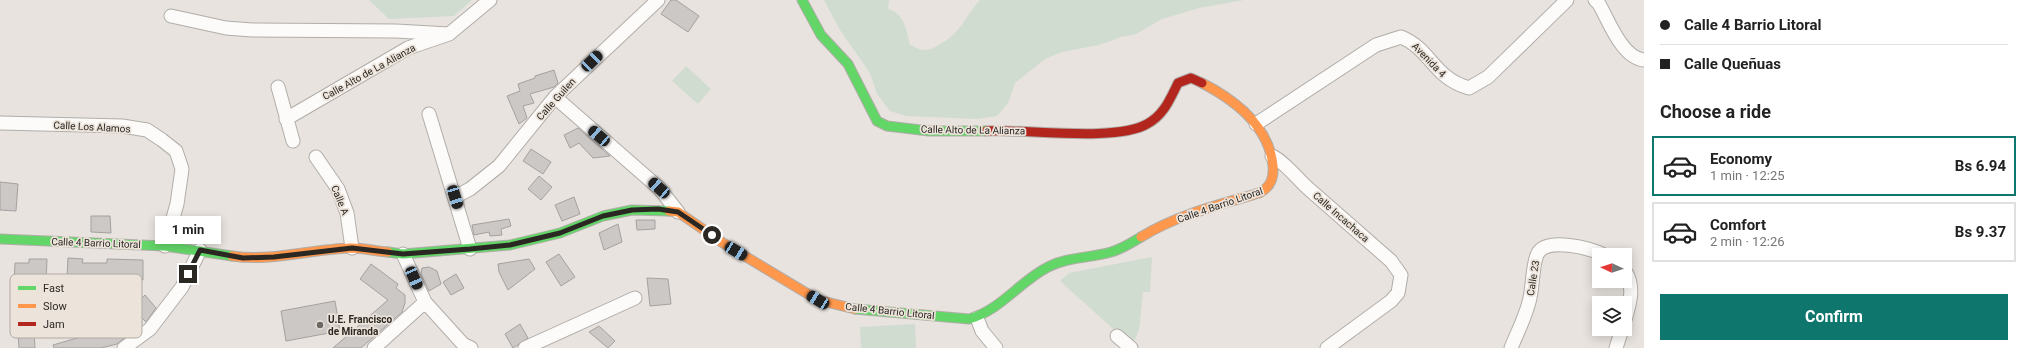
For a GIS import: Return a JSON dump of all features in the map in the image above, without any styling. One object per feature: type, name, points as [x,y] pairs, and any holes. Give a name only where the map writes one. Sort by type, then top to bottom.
[{"type":"street","name":"Calle Alto de La Alianza","points":[[286,119],[408,48],[449,34],[490,0]]},
{"type":"street","name":"Calle Guilen","points":[[455,197],[470,189],[498,166],[555,97],[658,0]]},
{"type":"street","name":"Calle Alto de La Alianza","points":[[802,0],[821,35],[848,64],[877,121],[888,126],[972,132],[1010,130],[1090,133],[1119,132],[1147,124],[1166,108],[1178,83],[1191,78],[1212,87],[1256,124]]},
{"type":"street","name":"Avenida 4","points":[[1256,124],[1376,46],[1401,37],[1412,41],[1442,75],[1455,84],[1469,88],[1494,72],[1567,0]]},
{"type":"street","points":[[1595,0],[1599,4],[1626,51],[1636,59],[1644,60]]},
{"type":"street","points":[[171,16],[226,28],[252,30],[396,31],[449,34]]},
{"type":"street","points":[[278,87],[293,141]]},
{"type":"street","points":[[555,97],[659,188],[678,212]]},
{"type":"street","points":[[429,114],[470,249]]},
{"type":"street","name":"Calle Los Alamos","points":[[0,124],[122,126],[147,130],[162,140],[176,151],[182,170],[177,204],[166,246]]},
{"type":"street","points":[[1256,124],[1272,156]]},
{"type":"street","name":"Calle 4 Barrio Litoral","points":[[0,240],[166,246],[200,250],[243,258],[274,257],[352,248],[403,254],[510,245],[560,233],[603,216],[632,210],[658,209],[678,212],[723,243],[818,300],[853,309],[977,318],[1047,267],[1066,261],[1111,252],[1125,247],[1156,228],[1194,212],[1259,193],[1269,187],[1272,181],[1272,156]]},
{"type":"street","name":"Calle Incachaca","points":[[1272,156],[1280,159],[1290,172],[1391,261],[1401,274],[1401,284],[1398,293],[1392,301],[1334,346]]},
{"type":"street","name":"Calle A","points":[[316,157],[338,189],[347,213],[352,248]]},
{"type":"street","name":"Calle 23","points":[[1510,348],[1529,302],[1537,254],[1542,248],[1548,245],[1560,244],[1592,252]]},
{"type":"street","points":[[142,335],[150,329],[182,287],[200,250]]},
{"type":"street","points":[[403,254],[425,302],[463,344],[471,348]]},
{"type":"street","points":[[525,348],[635,298]]},
{"type":"street","points":[[374,348],[425,302]]},
{"type":"street","points":[[977,318],[982,332],[996,348]]},
{"type":"street","points":[[1117,336],[1131,348]]},
{"type":"street","points":[[1616,348],[1620,336]]},
{"type":"street","points":[[124,348],[138,338]]},
{"type":"green space","points":[[369,0],[472,0],[454,16],[389,19]]},
{"type":"green space","points":[[824,0],[889,0],[888,9],[894,11],[904,23],[910,45],[925,50],[938,46],[953,35],[980,0],[1244,0],[1199,8],[1162,19],[1136,34],[1121,37],[1099,45],[1062,52],[1045,59],[1015,83],[1008,103],[997,116],[978,119],[906,116],[890,111],[877,94],[870,73],[840,30]]},
{"type":"green space","points":[[686,66],[711,89],[698,104],[672,81]]},
{"type":"green space","points":[[1152,257],[1150,292],[1143,292],[1139,330],[1132,346],[1060,281],[1069,273]]},
{"type":"green space","points":[[915,324],[916,348],[861,348],[860,327]]},
{"type":"building","points":[[671,0],[676,0],[699,16],[688,32],[661,14]]},
{"type":"building","points":[[554,70],[558,83],[554,87],[530,94],[534,103],[523,106],[527,118],[519,124],[507,96],[520,91],[518,84],[535,78],[535,76]]},
{"type":"building","points":[[578,128],[610,156],[593,158],[579,143],[570,148],[564,135]]},
{"type":"building","points":[[531,149],[551,162],[543,174],[523,161]]},
{"type":"building","points":[[539,176],[552,187],[541,200],[528,189]]},
{"type":"building","points":[[0,182],[18,184],[16,211],[0,210]]},
{"type":"building","points":[[574,197],[580,214],[562,221],[555,205]]},
{"type":"building","points":[[91,216],[110,216],[111,233],[91,232]]},
{"type":"building","points":[[509,219],[511,226],[501,229],[502,235],[490,236],[489,232],[474,235],[472,225]]},
{"type":"building","points":[[636,220],[655,220],[655,229],[637,230]]},
{"type":"building","points":[[618,224],[622,242],[604,250],[599,233]]},
{"type":"building","points":[[559,254],[575,277],[561,286],[546,262]]},
{"type":"building","points":[[68,258],[83,259],[82,263],[107,263],[107,259],[143,260],[143,280],[142,274],[67,274]]},
{"type":"building","points":[[29,259],[47,259],[46,274],[14,274],[15,263],[29,263]]},
{"type":"building","points":[[529,259],[535,269],[508,290],[499,272],[498,264]]},
{"type":"building","points":[[371,264],[398,284],[396,288],[405,295],[405,303],[402,312],[361,348],[333,348],[388,300],[360,279]]},
{"type":"building","points":[[429,267],[437,271],[441,284],[429,291],[421,274],[422,268]]},
{"type":"building","points":[[456,274],[464,288],[451,295],[443,282]]},
{"type":"building","points":[[647,278],[668,279],[671,304],[650,306]]},
{"type":"building","points":[[145,295],[156,308],[146,322],[142,318],[142,298]]},
{"type":"building","points":[[335,301],[340,331],[286,341],[281,311]]},
{"type":"building","points":[[520,324],[528,338],[513,348],[505,334]]},
{"type":"building","points":[[599,326],[615,341],[608,348],[589,332]]},
{"type":"building","points":[[18,338],[34,338],[35,348],[19,348]]},
{"type":"building","points":[[77,338],[124,338],[117,344],[101,348],[54,348],[53,345]]},
{"type":"traffic: fast","points":[[802,0],[821,35],[848,64],[877,121],[887,126],[929,131],[986,131]]},
{"type":"traffic: fast","points":[[388,252],[403,254],[510,245],[560,233],[603,216],[632,210],[669,211]]},
{"type":"traffic: fast","points":[[855,309],[969,319],[991,309],[1028,280],[1048,267],[1071,259],[1115,251],[1141,237]]},
{"type":"traffic: fast","points":[[0,239],[165,246],[232,256]]},
{"type":"traffic: slow","points":[[1141,237],[1155,229],[1183,217],[1213,206],[1259,193],[1263,191],[1271,182],[1273,166],[1270,152],[1265,139],[1257,127],[1238,106],[1202,83]]},
{"type":"traffic: slow","points":[[669,211],[678,212],[723,243],[818,300],[855,309]]},
{"type":"traffic: slow","points":[[232,256],[277,256],[351,248],[388,252]]},
{"type":"traffic: jam","points":[[986,131],[1093,134],[1133,129],[1147,124],[1158,116],[1166,106],[1178,83],[1191,78],[1202,83]]},
{"type":"place","name":"U.E. Francisco de Miranda","points":[[320,325]]},
{"type":"route","points":[[188,274],[200,250],[243,258],[274,257],[352,248],[403,254],[470,249],[510,245],[560,233],[603,216],[632,210],[658,209],[678,212],[712,235]]}]
